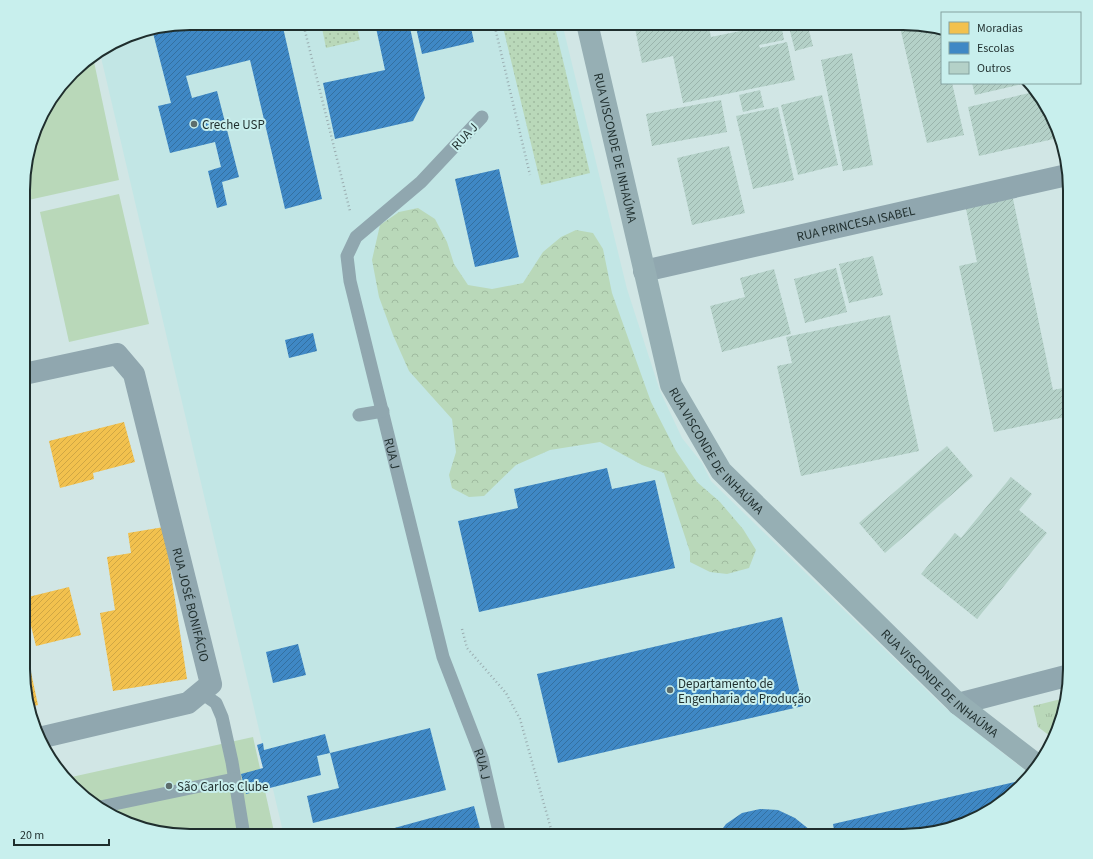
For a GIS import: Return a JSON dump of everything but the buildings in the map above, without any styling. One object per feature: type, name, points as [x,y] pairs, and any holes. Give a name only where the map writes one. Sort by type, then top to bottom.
[{"type":"main road","name":"RUA VISCONDE DE INHAÚMA","points":[[589,30],[671,385],[721,471],[958,704],[1033,762]]},
{"type":"street","name":"RUA PRINCESA ISABEL","points":[[644,271],[1063,176]]},
{"type":"street","name":"RUA JOSÉ BONIFÁCIO","points":[[30,373],[117,354],[134,374],[211,684],[188,703],[45,737]]},
{"type":"street","points":[[958,704],[1063,677]]},
{"type":"lane","name":"RUA J","points":[[482,116],[421,182],[356,237],[346,256],[349,275],[443,657],[482,758],[498,829]]},
{"type":"lane","points":[[359,415],[383,411]]},
{"type":"lane","points":[[200,692],[216,703],[222,717],[232,762],[243,829]]},
{"type":"lane","points":[[106,806],[234,779]]},
{"type":"path","points":[[305,30],[356,237]]},
{"type":"path","points":[[496,30],[530,175]]},
{"type":"path","points":[[461,626],[468,648],[506,693],[520,719],[551,829]]},
{"type":"shaded area","points":[[179,30],[564,30],[627,289],[660,391],[682,438],[702,463],[711,481],[944,707],[1026,771],[1009,789],[974,813],[945,824],[914,829],[282,829],[101,57],[119,46],[138,38]]},
{"type":"green space","points":[[322,30],[358,30],[360,40],[326,48]]},
{"type":"green space","points":[[504,30],[556,30],[590,173],[541,185]]},
{"type":"green space","points":[[94,62],[119,180],[30,200],[30,179],[35,148],[46,119],[70,84]]},
{"type":"green space","points":[[119,194],[149,324],[69,342],[40,212]]},
{"type":"green space","points":[[418,208],[435,219],[447,242],[454,264],[468,285],[492,289],[523,283],[543,252],[561,237],[576,230],[593,233],[603,249],[612,293],[651,402],[676,451],[697,482],[720,502],[743,529],[756,550],[749,568],[727,574],[710,572],[690,562],[690,552],[664,473],[642,465],[600,442],[550,450],[516,465],[484,496],[469,497],[452,488],[449,475],[456,452],[452,419],[409,371],[393,335],[379,297],[372,260],[380,225],[399,212]]},
{"type":"green space","points":[[1060,699],[1055,721],[1049,735],[1038,727],[1033,706]]},
{"type":"green space","name":"São Carlos Clube","points":[[253,737],[273,829],[179,829],[148,824],[110,808],[84,789],[72,777]]},
{"type":"place","name":"Creche USP","points":[[194,124]]},
{"type":"place","name":"Departamento de Engenharia de Produção","points":[[670,690]]},
{"type":"place","name":"São Carlos Clube","points":[[169,786]]}]
